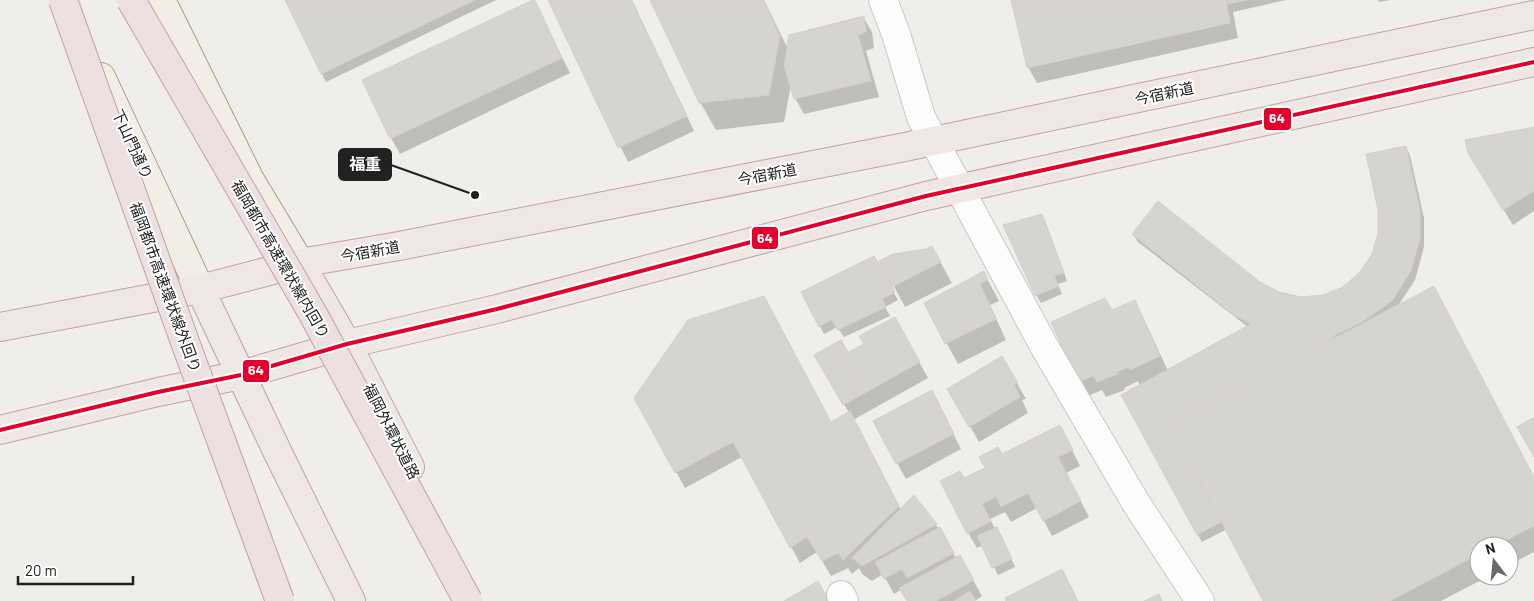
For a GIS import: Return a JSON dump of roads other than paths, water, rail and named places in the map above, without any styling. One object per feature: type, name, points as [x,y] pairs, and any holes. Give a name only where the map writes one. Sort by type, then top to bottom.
[{"type":"highway","name":"福岡都市高速環状線外回り","points":[[64,0],[185,342],[280,601]]},
{"type":"highway","name":"福岡都市高速環状線内回り","points":[[131,0],[313,314],[468,601]]},
{"type":"highway","name":"今宿新道","points":[[0,327],[200,289],[300,264],[934,141],[1534,15]]},
{"type":"highway","points":[[0,430],[158,392],[241,375],[347,344],[497,309],[926,196],[1534,62]]},
{"type":"highway","name":"福岡外環状道路","points":[[300,264],[347,344],[456,557],[476,601]]},
{"type":"highway","points":[[200,289],[351,601]]},
{"type":"main road","name":"下山門通り","points":[[64,0],[200,289]]},
{"type":"main road","points":[[161,0],[250,180],[300,264]]},
{"type":"street","points":[[883,0],[896,34],[921,118],[1044,346],[1136,503],[1200,601]]},
{"type":"place","name":"福重","points":[[475,195]]}]
